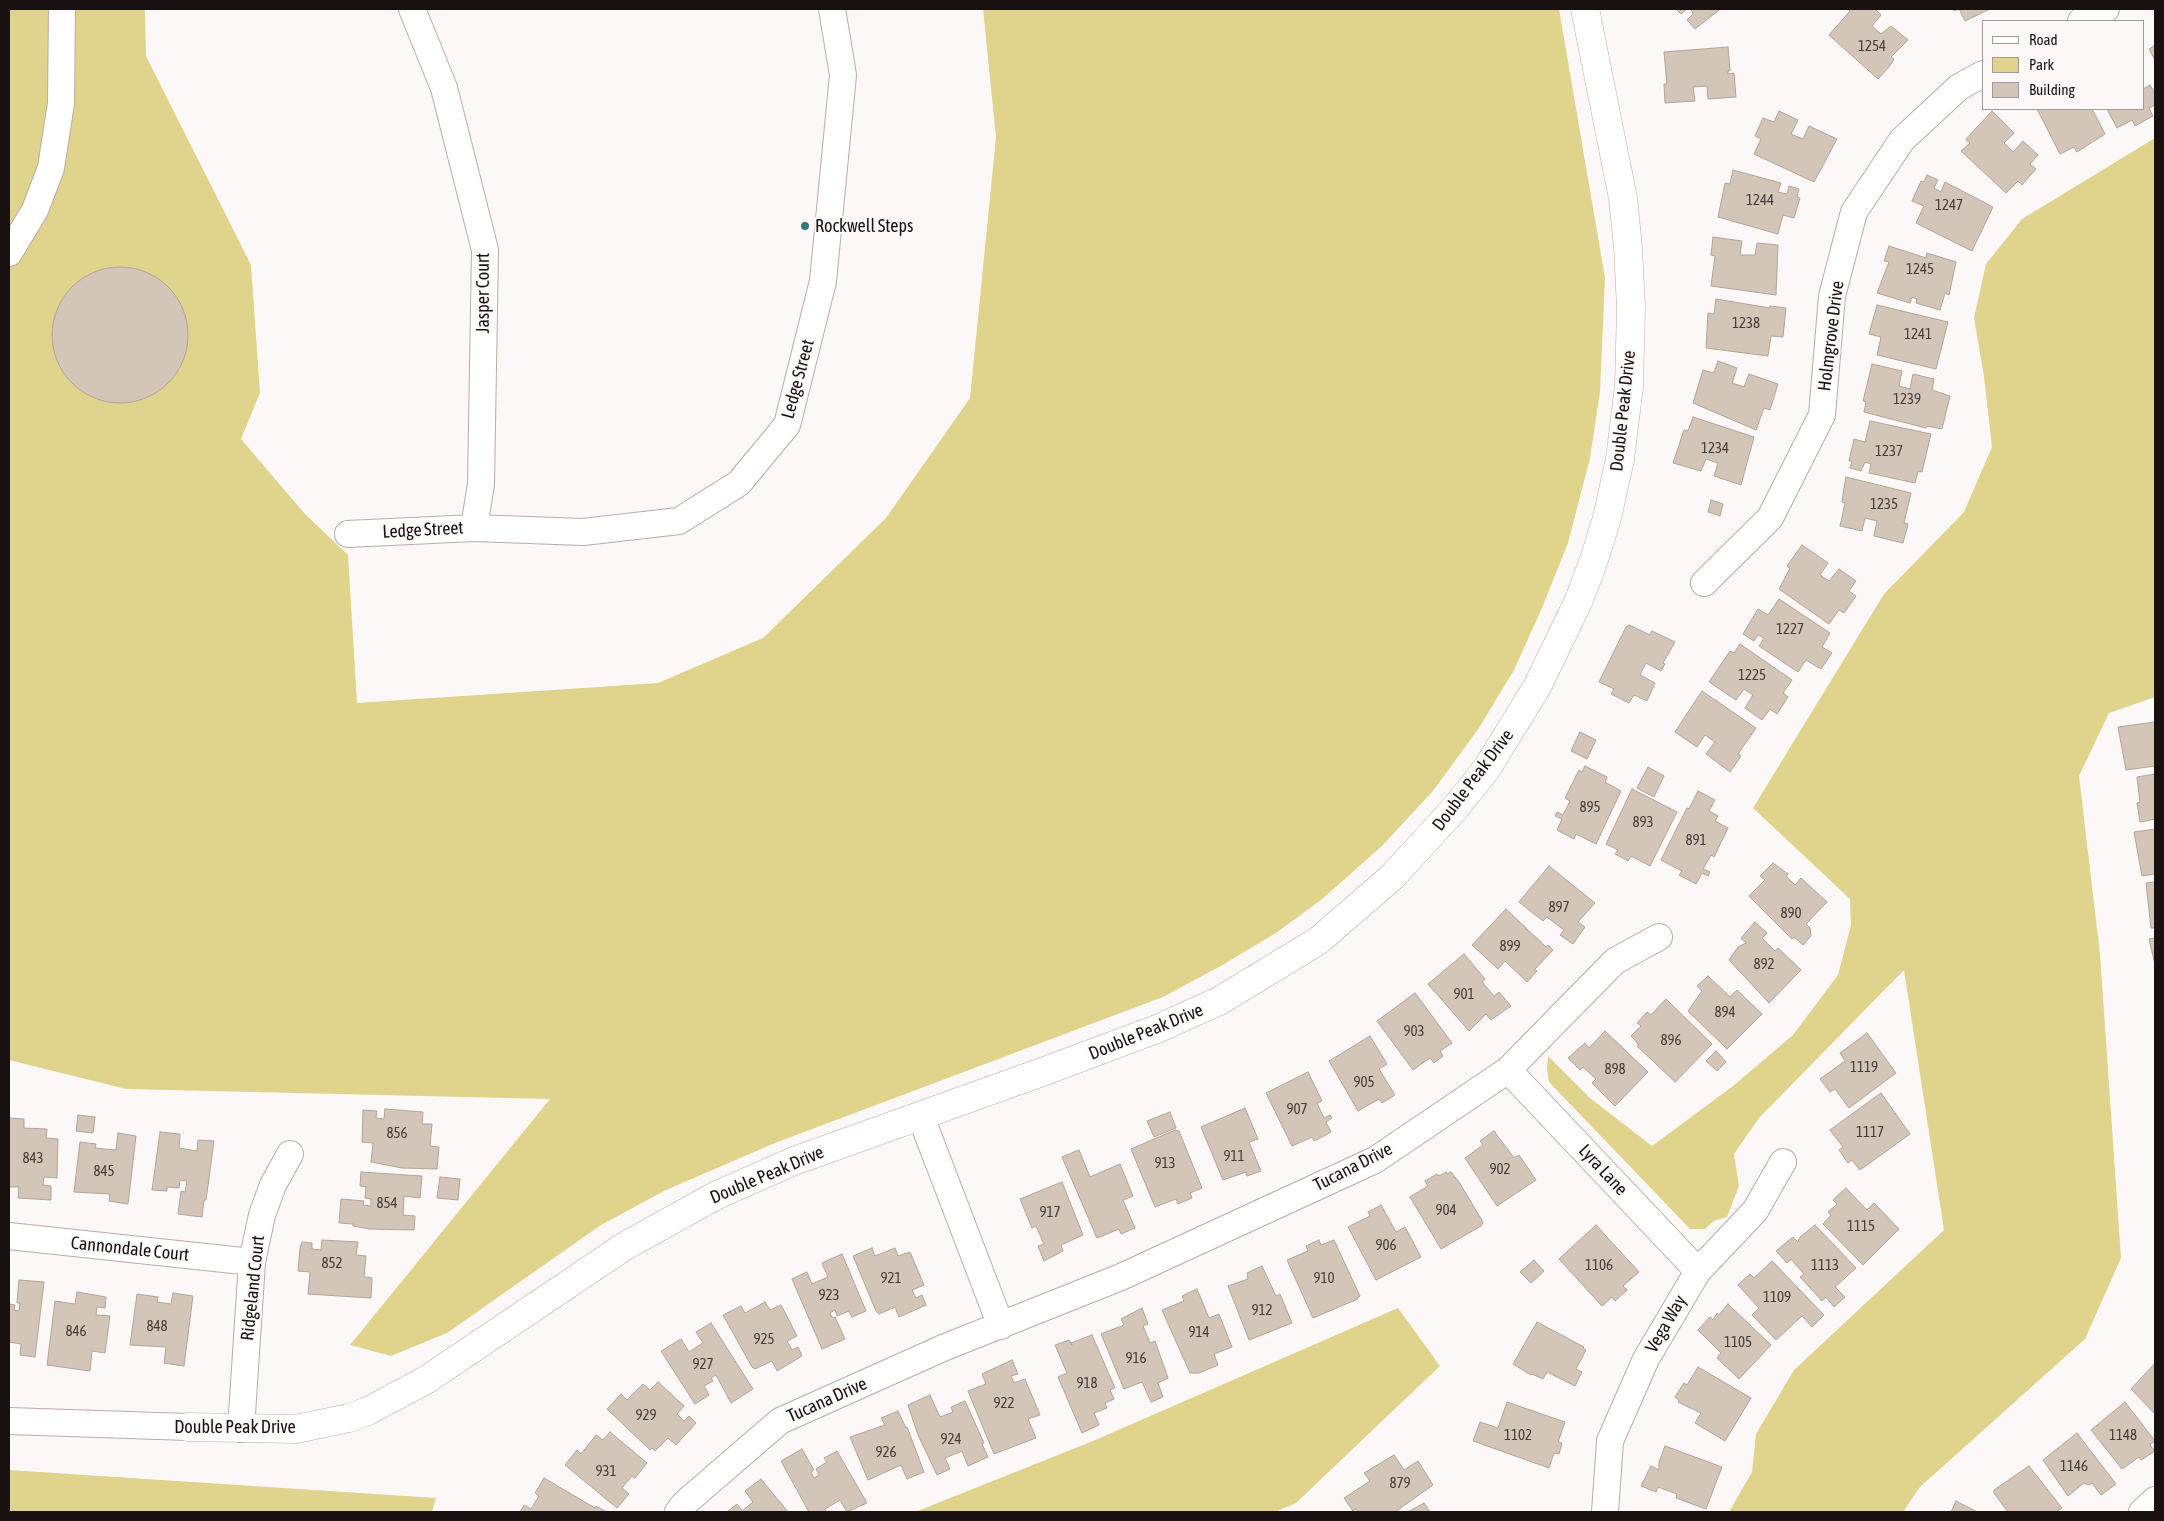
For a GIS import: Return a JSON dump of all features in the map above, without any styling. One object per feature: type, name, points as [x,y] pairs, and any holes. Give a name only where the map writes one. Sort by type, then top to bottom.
[{"type":"street","points":[[9,253],[35,210],[51,168],[61,103],[62,9]]},
{"type":"street","name":"Jasper Court","points":[[412,9],[444,88],[485,250],[481,484],[474,528]]},
{"type":"street","name":"Ledge Street","points":[[348,534],[474,528],[583,532],[679,521],[739,483],[787,425],[823,280],[843,74],[832,9]]},
{"type":"street","name":"Double Peak Drive","points":[[9,1421],[241,1429],[296,1429],[348,1418],[368,1411],[426,1380],[625,1246],[718,1195],[794,1161],[921,1117],[1157,1029],[1220,1001],[1318,941],[1393,876],[1457,806],[1487,768],[1514,727],[1559,643],[1594,560],[1607,518],[1620,459],[1628,386],[1631,308],[1623,198],[1585,9]]},
{"type":"street","name":"Holmgrove Drive","points":[[1704,583],[1770,518],[1822,415],[1832,296],[1854,212],[1902,140],[1959,87],[1982,75]]},
{"type":"street","name":"Tucana Drive","points":[[678,1512],[685,1503],[780,1422],[943,1348],[1121,1276],[1375,1160],[1508,1070],[1615,961],[1659,937]]},
{"type":"street","name":"Lyra Lane","points":[[1508,1070],[1698,1271]]},
{"type":"street","points":[[921,1117],[1001,1326]]},
{"type":"street","name":"Ridgeland Court","points":[[241,1429],[252,1262],[262,1215],[272,1186],[290,1154]]},
{"type":"street","name":"Vega Way","points":[[1605,1512],[1610,1440],[1646,1359],[1698,1271],[1755,1211],[1783,1162]]},
{"type":"street","name":"Cannondale Court","points":[[9,1236],[252,1262]]},
{"type":"street","points":[[2142,1512],[2155,1500]]},
{"type":"green space","points":[[9,9],[145,9],[146,56],[251,265],[260,393],[241,439],[305,514],[348,555],[357,703],[658,683],[763,638],[886,518],[970,398],[996,137],[983,9],[1559,9],[1605,278],[1600,392],[1590,458],[1568,543],[1542,608],[1514,670],[1479,728],[1433,791],[1382,846],[1321,900],[1276,933],[1163,997],[775,1143],[666,1190],[601,1225],[447,1333],[391,1356],[350,1345],[550,1099],[126,1089],[9,1060]]},
{"type":"green space","points":[[2155,138],[2155,697],[2109,713],[2079,776],[2100,954],[2121,1258],[2085,1339],[1920,1487],[1903,1512],[1729,1512],[1752,1472],[1756,1434],[1794,1370],[1944,1230],[1904,970],[1759,1118],[1734,1154],[1739,1186],[1727,1217],[1714,1221],[1705,1229],[1690,1229],[1549,1082],[1547,1070],[1548,1056],[1590,1098],[1652,1146],[1733,1086],[1793,1035],[1838,975],[1851,925],[1850,899],[1753,808],[1884,594],[1964,512],[1992,447],[1984,377],[1974,318],[1986,264],[2022,219]]},
{"type":"green space","points":[[1398,1308],[1440,1366],[1296,1503],[1275,1512],[915,1512],[1093,1441]]},
{"type":"green space","points":[[9,1470],[436,1498],[432,1512],[9,1512]]},
{"type":"building","points":[[1676,9],[1687,9],[1681,14]]},
{"type":"building","points":[[1691,9],[1719,10],[1695,29],[1687,20],[1693,14]]},
{"type":"building","points":[[1848,9],[1875,9],[1881,15],[1872,26],[1881,34],[1891,26],[1908,40],[1891,57],[1894,59],[1878,79],[1829,35],[1850,11]]},
{"type":"building","points":[[1959,9],[1990,9],[1965,21]]},
{"type":"building","points":[[2155,45],[2155,60],[2149,49]]},
{"type":"building","points":[[1728,47],[1730,71],[1728,71],[1728,74],[1734,73],[1736,97],[1708,99],[1707,86],[1693,87],[1695,101],[1665,103],[1664,84],[1667,84],[1664,52]]},
{"type":"building","points":[[2150,85],[2155,94],[2155,105],[2149,108],[2153,116],[2135,126],[2132,120],[2117,128],[2108,110],[2144,110],[2144,88]]},
{"type":"building","points":[[2038,110],[2093,110],[2105,134],[2077,152],[2074,147],[2060,154]]},
{"type":"building","points":[[1779,111],[1798,120],[1791,134],[1803,139],[1809,126],[1837,139],[1814,182],[1754,154],[1761,139],[1755,136],[1763,118],[1774,122]]},
{"type":"building","points":[[1992,111],[2014,133],[2004,143],[2013,152],[2023,141],[2038,155],[2030,164],[2036,169],[2022,185],[2018,181],[2006,193],[1961,151],[1970,143],[1966,139]]},
{"type":"building","points":[[1733,170],[1781,183],[1778,192],[1787,194],[1789,186],[1799,189],[1797,197],[1800,198],[1794,218],[1783,215],[1778,234],[1718,217],[1725,183],[1730,184]]},
{"type":"building","points":[[1927,175],[1938,180],[1934,188],[1941,192],[1945,182],[1993,207],[1972,251],[1916,223],[1924,206],[1912,201],[1921,181],[1924,182]]},
{"type":"building","points":[[1713,237],[1742,241],[1740,255],[1755,255],[1757,243],[1778,245],[1776,295],[1711,286],[1715,256],[1711,255]]},
{"type":"building","points":[[1889,246],[1926,258],[1927,253],[1956,262],[1949,295],[1945,293],[1940,310],[1916,303],[1917,299],[1912,297],[1910,303],[1877,293],[1889,262],[1884,261]]},
{"type":"building","points":[[120,267],[146,273],[168,287],[182,309],[188,335],[182,361],[168,383],[146,397],[120,403],[94,397],[72,383],[58,361],[52,335],[58,309],[72,287],[94,273]]},
{"type":"building","points":[[1716,299],[1770,308],[1770,306],[1786,308],[1783,337],[1771,336],[1768,356],[1706,348],[1708,313],[1714,314]]},
{"type":"building","points":[[1877,305],[1948,322],[1936,369],[1877,355],[1881,337],[1869,334]]},
{"type":"building","points":[[1718,361],[1737,368],[1732,383],[1744,387],[1749,374],[1778,384],[1770,410],[1764,408],[1756,430],[1693,403],[1703,370],[1714,373]]},
{"type":"building","points":[[1872,364],[1902,371],[1899,386],[1910,389],[1913,374],[1934,379],[1932,390],[1950,396],[1942,429],[1927,426],[1926,428],[1864,412],[1866,402],[1863,401]]},
{"type":"building","points":[[1693,417],[1754,437],[1741,485],[1714,476],[1718,463],[1706,459],[1701,471],[1673,463],[1684,430],[1688,431]]},
{"type":"building","points":[[1870,421],[1931,434],[1922,472],[1918,471],[1915,483],[1869,473],[1871,464],[1865,462],[1861,471],[1850,468],[1852,461],[1849,461],[1854,439],[1865,442]]},
{"type":"building","points":[[1846,477],[1911,493],[1904,523],[1908,524],[1903,543],[1874,536],[1877,521],[1865,518],[1862,531],[1840,526],[1845,503],[1842,502]]},
{"type":"building","points":[[1711,500],[1723,504],[1720,516],[1708,512]]},
{"type":"building","points":[[1802,545],[1828,563],[1820,575],[1829,581],[1839,569],[1856,581],[1849,591],[1856,596],[1844,613],[1839,610],[1829,624],[1779,589],[1790,568],[1787,566]]},
{"type":"building","points":[[1779,599],[1830,633],[1822,647],[1832,653],[1821,669],[1806,660],[1798,672],[1759,646],[1764,638],[1758,635],[1754,641],[1743,634],[1758,609],[1768,615]]},
{"type":"building","points":[[1629,625],[1650,635],[1652,631],[1675,642],[1663,663],[1665,664],[1661,671],[1646,663],[1640,675],[1655,683],[1647,701],[1634,695],[1629,703],[1611,694],[1614,689],[1599,682],[1626,627]]},
{"type":"building","points":[[1740,644],[1792,680],[1783,693],[1788,697],[1777,714],[1770,709],[1762,720],[1745,708],[1753,695],[1744,689],[1736,700],[1709,682],[1730,651],[1734,653]]},
{"type":"building","points":[[1702,691],[1756,728],[1738,754],[1741,756],[1730,772],[1706,754],[1715,742],[1705,735],[1697,747],[1675,732]]},
{"type":"building","points":[[2155,722],[2155,766],[2126,770],[2118,727]]},
{"type":"building","points":[[1580,732],[1596,740],[1587,759],[1571,751]]},
{"type":"building","points":[[1585,766],[1607,777],[1605,782],[1621,791],[1596,844],[1576,834],[1574,839],[1557,830],[1562,819],[1555,816],[1557,812],[1563,815],[1570,801],[1565,798],[1579,770],[1582,772]]},
{"type":"building","points":[[1648,767],[1664,776],[1654,797],[1637,788]]},
{"type":"building","points":[[2155,774],[2155,819],[2140,822],[2137,803],[2140,802],[2137,777]]},
{"type":"building","points":[[1632,789],[1677,812],[1650,866],[1631,856],[1628,861],[1615,854],[1618,850],[1606,844]]},
{"type":"building","points":[[1698,791],[1715,800],[1709,811],[1718,816],[1715,821],[1728,828],[1714,857],[1711,855],[1703,869],[1710,872],[1708,876],[1702,873],[1696,884],[1679,875],[1682,871],[1661,860],[1687,808],[1689,809]]},
{"type":"building","points":[[2155,829],[2155,874],[2142,876],[2134,832]]},
{"type":"building","points":[[1773,863],[1788,874],[1786,876],[1795,885],[1801,878],[1827,902],[1806,924],[1810,928],[1811,936],[1803,945],[1794,937],[1792,939],[1749,896],[1765,880],[1760,876]]},
{"type":"building","points":[[1549,866],[1595,903],[1578,922],[1585,927],[1573,944],[1560,935],[1564,930],[1547,917],[1543,921],[1519,902]]},
{"type":"building","points":[[2155,882],[2155,928],[2151,928],[2146,883]]},
{"type":"building","points":[[1506,909],[1546,947],[1548,945],[1553,950],[1535,969],[1537,971],[1527,982],[1505,961],[1498,969],[1472,945]]},
{"type":"building","points":[[1755,922],[1767,933],[1762,938],[1775,951],[1778,948],[1801,970],[1769,1003],[1729,960],[1738,947],[1746,943],[1741,938]]},
{"type":"building","points":[[2155,938],[2155,965],[2149,939]]},
{"type":"building","points":[[1464,954],[1485,979],[1482,982],[1494,996],[1499,992],[1511,1006],[1491,1020],[1486,1014],[1469,1031],[1428,984]]},
{"type":"building","points":[[1708,976],[1730,997],[1737,990],[1762,1014],[1727,1049],[1688,1011],[1702,991],[1697,986]]},
{"type":"building","points":[[1415,993],[1452,1043],[1440,1051],[1443,1056],[1434,1063],[1430,1058],[1413,1070],[1377,1021]]},
{"type":"building","points":[[1666,999],[1712,1044],[1675,1082],[1637,1046],[1639,1045],[1631,1036],[1641,1026],[1637,1023],[1647,1012],[1651,1015]]},
{"type":"building","points":[[1605,1031],[1648,1072],[1615,1106],[1592,1083],[1596,1079],[1583,1067],[1580,1070],[1568,1058],[1585,1043],[1589,1048]]},
{"type":"building","points":[[1867,1033],[1896,1073],[1849,1108],[1835,1089],[1830,1092],[1820,1079],[1845,1061],[1840,1053]]},
{"type":"building","points":[[1370,1036],[1387,1064],[1379,1069],[1395,1095],[1382,1103],[1379,1099],[1358,1111],[1329,1061]]},
{"type":"building","points":[[1716,1051],[1726,1062],[1717,1071],[1706,1061]]},
{"type":"building","points":[[1308,1072],[1322,1101],[1317,1103],[1324,1118],[1330,1115],[1332,1118],[1326,1122],[1331,1132],[1314,1141],[1312,1137],[1292,1146],[1266,1093]]},
{"type":"building","points":[[1881,1093],[1910,1134],[1860,1170],[1852,1160],[1848,1163],[1839,1150],[1843,1147],[1830,1130]]},
{"type":"building","points":[[1245,1108],[1258,1139],[1249,1142],[1261,1171],[1247,1176],[1246,1172],[1223,1180],[1201,1127]]},
{"type":"building","points":[[385,1109],[423,1112],[422,1124],[432,1124],[430,1146],[439,1147],[437,1169],[402,1168],[371,1162],[373,1143],[362,1142],[363,1110],[377,1111],[376,1118],[384,1119]]},
{"type":"building","points":[[1170,1112],[1176,1128],[1154,1137],[1147,1121]]},
{"type":"building","points":[[78,1115],[95,1117],[93,1133],[76,1131]]},
{"type":"building","points":[[9,1118],[24,1119],[24,1128],[47,1129],[46,1138],[58,1139],[57,1178],[44,1177],[43,1185],[51,1186],[51,1200],[18,1198],[19,1187],[9,1187]]},
{"type":"building","points":[[1175,1130],[1179,1131],[1202,1188],[1190,1193],[1192,1198],[1178,1204],[1176,1199],[1155,1207],[1131,1149]]},
{"type":"building","points":[[1494,1131],[1514,1158],[1519,1155],[1536,1180],[1497,1206],[1465,1158],[1483,1145],[1480,1141]]},
{"type":"building","points":[[160,1132],[180,1134],[179,1148],[197,1151],[198,1140],[214,1141],[202,1217],[178,1214],[181,1191],[185,1192],[187,1181],[180,1180],[179,1188],[167,1187],[167,1191],[152,1190]]},
{"type":"building","points":[[118,1133],[136,1136],[128,1204],[109,1201],[110,1194],[74,1192],[80,1142],[96,1144],[95,1148],[116,1150]]},
{"type":"building","points":[[1079,1150],[1090,1177],[1120,1164],[1133,1196],[1123,1200],[1135,1228],[1121,1234],[1119,1229],[1097,1238],[1062,1157]]},
{"type":"building","points":[[361,1172],[422,1176],[420,1198],[404,1196],[403,1215],[415,1216],[414,1230],[370,1229],[353,1226],[353,1224],[339,1223],[341,1199],[364,1201],[363,1205],[371,1206],[371,1199],[365,1198],[366,1187],[360,1186]]},
{"type":"building","points":[[1446,1172],[1447,1174],[1451,1172],[1459,1182],[1483,1222],[1481,1226],[1441,1249],[1410,1197],[1428,1186],[1425,1181],[1437,1174],[1439,1176]]},
{"type":"building","points":[[440,1177],[460,1179],[458,1200],[437,1198]]},
{"type":"building","points":[[1062,1182],[1083,1235],[1061,1245],[1063,1251],[1044,1261],[1038,1246],[1044,1244],[1036,1226],[1032,1228],[1020,1199]]},
{"type":"building","points":[[1846,1188],[1867,1210],[1874,1203],[1899,1229],[1863,1265],[1823,1224],[1831,1215],[1828,1212],[1837,1204],[1833,1200]]},
{"type":"building","points":[[1381,1205],[1396,1232],[1405,1227],[1421,1257],[1376,1280],[1348,1227],[1370,1216],[1368,1212]]},
{"type":"building","points":[[1596,1225],[1639,1272],[1623,1286],[1627,1290],[1615,1301],[1612,1297],[1602,1306],[1559,1259]]},
{"type":"building","points":[[1815,1225],[1856,1268],[1835,1287],[1845,1297],[1834,1307],[1826,1297],[1822,1301],[1800,1277],[1804,1274],[1791,1259],[1787,1263],[1776,1251],[1793,1237],[1798,1242],[1800,1237]]},
{"type":"building","points":[[322,1240],[358,1242],[356,1255],[366,1256],[364,1277],[372,1278],[371,1298],[308,1294],[310,1272],[298,1271],[300,1248],[302,1242],[312,1243],[312,1249],[321,1250]]},
{"type":"building","points":[[1319,1240],[1321,1245],[1334,1240],[1360,1296],[1358,1299],[1313,1318],[1287,1260],[1308,1251],[1306,1246]]},
{"type":"building","points":[[872,1248],[875,1256],[895,1248],[898,1256],[910,1252],[924,1285],[912,1290],[916,1298],[922,1295],[926,1305],[899,1317],[895,1307],[879,1314],[876,1311],[853,1256]]},
{"type":"building","points":[[842,1254],[866,1311],[852,1317],[849,1311],[837,1316],[835,1310],[830,1313],[832,1318],[835,1317],[845,1339],[822,1349],[792,1279],[807,1272],[812,1284],[828,1277],[822,1263]]},
{"type":"building","points":[[1534,1260],[1544,1271],[1531,1283],[1520,1272]]},
{"type":"building","points":[[1772,1261],[1824,1315],[1812,1327],[1802,1316],[1776,1340],[1752,1315],[1759,1308],[1738,1285],[1750,1274],[1754,1278]]},
{"type":"building","points":[[1262,1266],[1276,1296],[1280,1294],[1292,1323],[1249,1340],[1228,1286],[1248,1279],[1247,1273]]},
{"type":"building","points":[[19,1280],[44,1282],[35,1357],[20,1355],[21,1344],[9,1342],[9,1304],[15,1305],[14,1310],[19,1311],[20,1303],[17,1303]]},
{"type":"building","points":[[1197,1289],[1209,1318],[1219,1314],[1232,1347],[1214,1354],[1218,1365],[1199,1373],[1190,1373],[1162,1310],[1184,1301],[1182,1296]]},
{"type":"building","points":[[77,1292],[106,1297],[105,1308],[97,1307],[96,1315],[110,1316],[105,1353],[92,1351],[90,1371],[47,1365],[55,1301],[75,1304]]},
{"type":"building","points":[[173,1293],[193,1296],[184,1366],[164,1363],[166,1347],[130,1345],[137,1294],[158,1297],[157,1302],[171,1304]]},
{"type":"building","points":[[765,1302],[770,1310],[781,1305],[797,1336],[787,1341],[792,1350],[798,1347],[802,1356],[777,1371],[772,1361],[755,1369],[752,1367],[723,1315],[741,1306],[745,1313]]},
{"type":"building","points":[[1728,1304],[1771,1345],[1739,1379],[1717,1358],[1721,1353],[1698,1330],[1710,1317],[1713,1320],[1717,1313],[1719,1315]]},
{"type":"building","points":[[1142,1308],[1148,1324],[1143,1326],[1150,1343],[1155,1341],[1168,1378],[1158,1383],[1163,1397],[1151,1402],[1142,1382],[1124,1389],[1101,1334],[1124,1325],[1121,1319]]},
{"type":"building","points":[[1537,1322],[1584,1347],[1586,1350],[1576,1369],[1582,1372],[1575,1386],[1547,1372],[1543,1379],[1531,1375],[1513,1364]]},
{"type":"building","points":[[711,1323],[753,1389],[731,1403],[716,1375],[711,1378],[713,1381],[704,1386],[709,1395],[695,1404],[661,1351],[681,1339],[689,1352],[703,1343],[696,1332]]},
{"type":"building","points":[[1092,1335],[1115,1388],[1110,1390],[1114,1399],[1105,1403],[1107,1408],[1094,1413],[1099,1425],[1082,1433],[1058,1377],[1067,1373],[1055,1345],[1069,1340],[1072,1345],[1071,1343]]},
{"type":"building","points":[[1012,1360],[1018,1374],[1011,1376],[1014,1383],[1025,1379],[1040,1415],[1028,1419],[1036,1438],[994,1454],[968,1391],[986,1384],[982,1374]]},
{"type":"building","points":[[2155,1363],[2155,1414],[2131,1389]]},
{"type":"building","points":[[1698,1367],[1751,1398],[1725,1441],[1695,1423],[1701,1413],[1678,1402],[1679,1400],[1675,1397],[1684,1383],[1687,1385]]},
{"type":"building","points":[[658,1382],[684,1406],[677,1414],[684,1421],[689,1416],[696,1423],[676,1445],[668,1438],[655,1451],[652,1448],[650,1450],[607,1409],[621,1394],[627,1400],[643,1384],[650,1390]]},
{"type":"building","points":[[930,1395],[940,1417],[953,1412],[951,1407],[965,1401],[984,1443],[982,1444],[988,1457],[968,1466],[962,1451],[945,1458],[950,1469],[937,1475],[918,1435],[908,1405]]},
{"type":"building","points":[[1507,1402],[1565,1422],[1558,1442],[1562,1443],[1559,1454],[1554,1453],[1549,1468],[1473,1441],[1480,1422],[1498,1428]]},
{"type":"building","points":[[2125,1402],[2155,1441],[2150,1445],[2155,1451],[2141,1460],[2139,1457],[2122,1469],[2091,1430]]},
{"type":"building","points":[[898,1411],[907,1427],[924,1472],[907,1479],[901,1465],[868,1480],[850,1437],[885,1425],[881,1418]]},
{"type":"building","points":[[610,1432],[647,1463],[635,1478],[632,1476],[622,1488],[629,1494],[617,1508],[565,1465],[577,1450],[581,1454],[596,1435],[603,1440]]},
{"type":"building","points":[[2077,1433],[2116,1484],[2101,1495],[2092,1483],[2089,1485],[2084,1483],[2068,1496],[2043,1460]]},
{"type":"building","points":[[1665,1446],[1722,1467],[1706,1509],[1676,1498],[1677,1494],[1658,1487],[1656,1492],[1641,1486],[1651,1466],[1659,1470],[1659,1462]]},
{"type":"building","points":[[802,1449],[814,1470],[811,1472],[814,1478],[819,1475],[816,1469],[827,1462],[824,1458],[837,1451],[867,1503],[847,1512],[840,1500],[825,1509],[826,1512],[809,1512],[781,1461]]},
{"type":"building","points":[[1394,1455],[1404,1470],[1418,1461],[1433,1485],[1395,1512],[1358,1512],[1356,1509],[1353,1511],[1344,1498],[1370,1481],[1364,1473]]},
{"type":"building","points":[[2029,1466],[2062,1508],[2056,1512],[2008,1512],[1994,1493],[1994,1490]]},
{"type":"building","points":[[544,1478],[595,1508],[596,1506],[606,1512],[520,1512],[524,1505],[531,1509],[539,1496],[535,1493]]},
{"type":"building","points":[[761,1479],[788,1512],[727,1512],[737,1504],[742,1511],[753,1502],[745,1491]]},
{"type":"building","points":[[1956,1501],[1977,1512],[1951,1512]]},
{"type":"building","points":[[1424,1503],[1430,1512],[1408,1512]]},
{"type":"place","name":"Rockwell Steps","points":[[805,226]]}]
